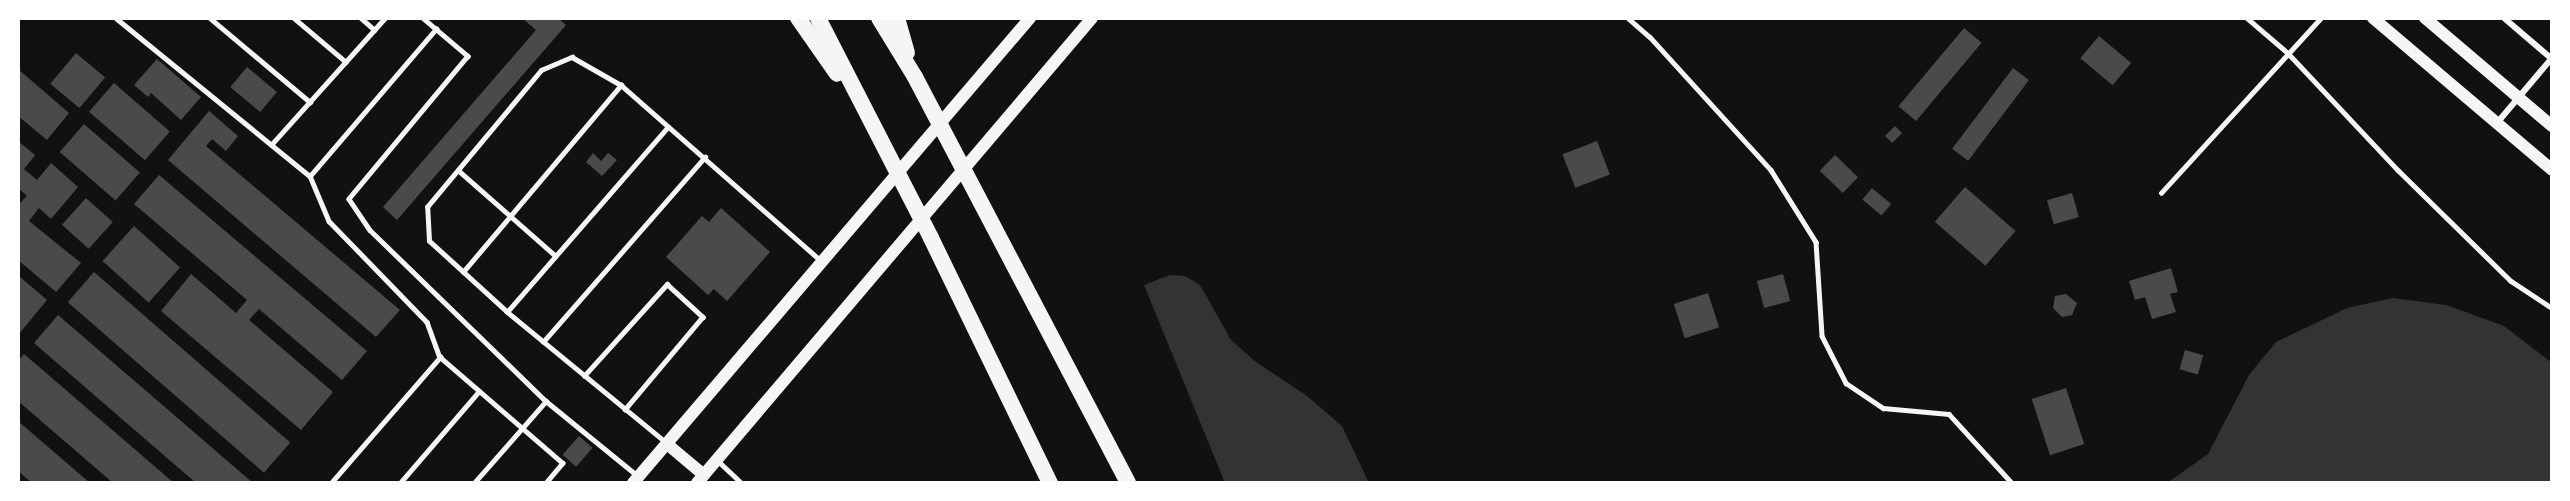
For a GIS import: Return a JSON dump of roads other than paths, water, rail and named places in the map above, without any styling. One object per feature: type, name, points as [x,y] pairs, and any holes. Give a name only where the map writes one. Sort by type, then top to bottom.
[{"type":"highway","points":[[798,18],[874,126]]},
{"type":"highway","points":[[818,18],[931,238],[1050,483]]},
{"type":"highway","points":[[879,18],[915,77],[1128,483]]},
{"type":"highway","points":[[897,18],[915,77]]},
{"type":"main road","points":[[636,480],[1030,18]]},
{"type":"main road","points":[[667,444],[700,479],[1092,18]]},
{"type":"main road","points":[[2373,18],[2552,170]]},
{"type":"main road","points":[[2425,18],[2552,126]]},
{"type":"street","points":[[2497,123],[2552,59],[2504,18]]},
{"type":"lane","points":[[116,18],[310,176],[328,221],[427,322],[440,357],[563,463],[546,483]]},
{"type":"lane","points":[[210,18],[309,102]]},
{"type":"lane","points":[[294,18],[346,62]]},
{"type":"lane","points":[[361,18],[375,30]]},
{"type":"lane","points":[[271,145],[385,18]]},
{"type":"lane","points":[[423,18],[468,56],[349,199],[370,230],[546,401],[636,480]]},
{"type":"lane","points":[[1628,18],[1650,37],[1771,170],[1816,242],[1822,336],[1845,383],[1883,408],[1949,414],[2012,483]]},
{"type":"lane","points":[[2247,18],[2288,53],[2398,170],[2511,281],[2552,308]]},
{"type":"lane","points":[[2161,193],[2321,18]]},
{"type":"lane","points":[[310,176],[436,29]]},
{"type":"lane","points":[[667,444],[507,312],[429,241],[427,207],[541,70],[572,57],[621,85],[822,262]]},
{"type":"lane","points":[[463,272],[621,85]]},
{"type":"lane","points":[[507,312],[668,127]]},
{"type":"lane","points":[[543,342],[705,157]]},
{"type":"lane","points":[[458,170],[556,256]]},
{"type":"lane","points":[[584,376],[667,284],[704,317],[625,410]]},
{"type":"lane","points":[[331,483],[440,357]]},
{"type":"lane","points":[[400,483],[479,391]]},
{"type":"lane","points":[[474,483],[546,401]]},
{"type":"lane","points":[[1030,442],[1041,483]]},
{"type":"lane","points":[[716,460],[742,483]]}]
